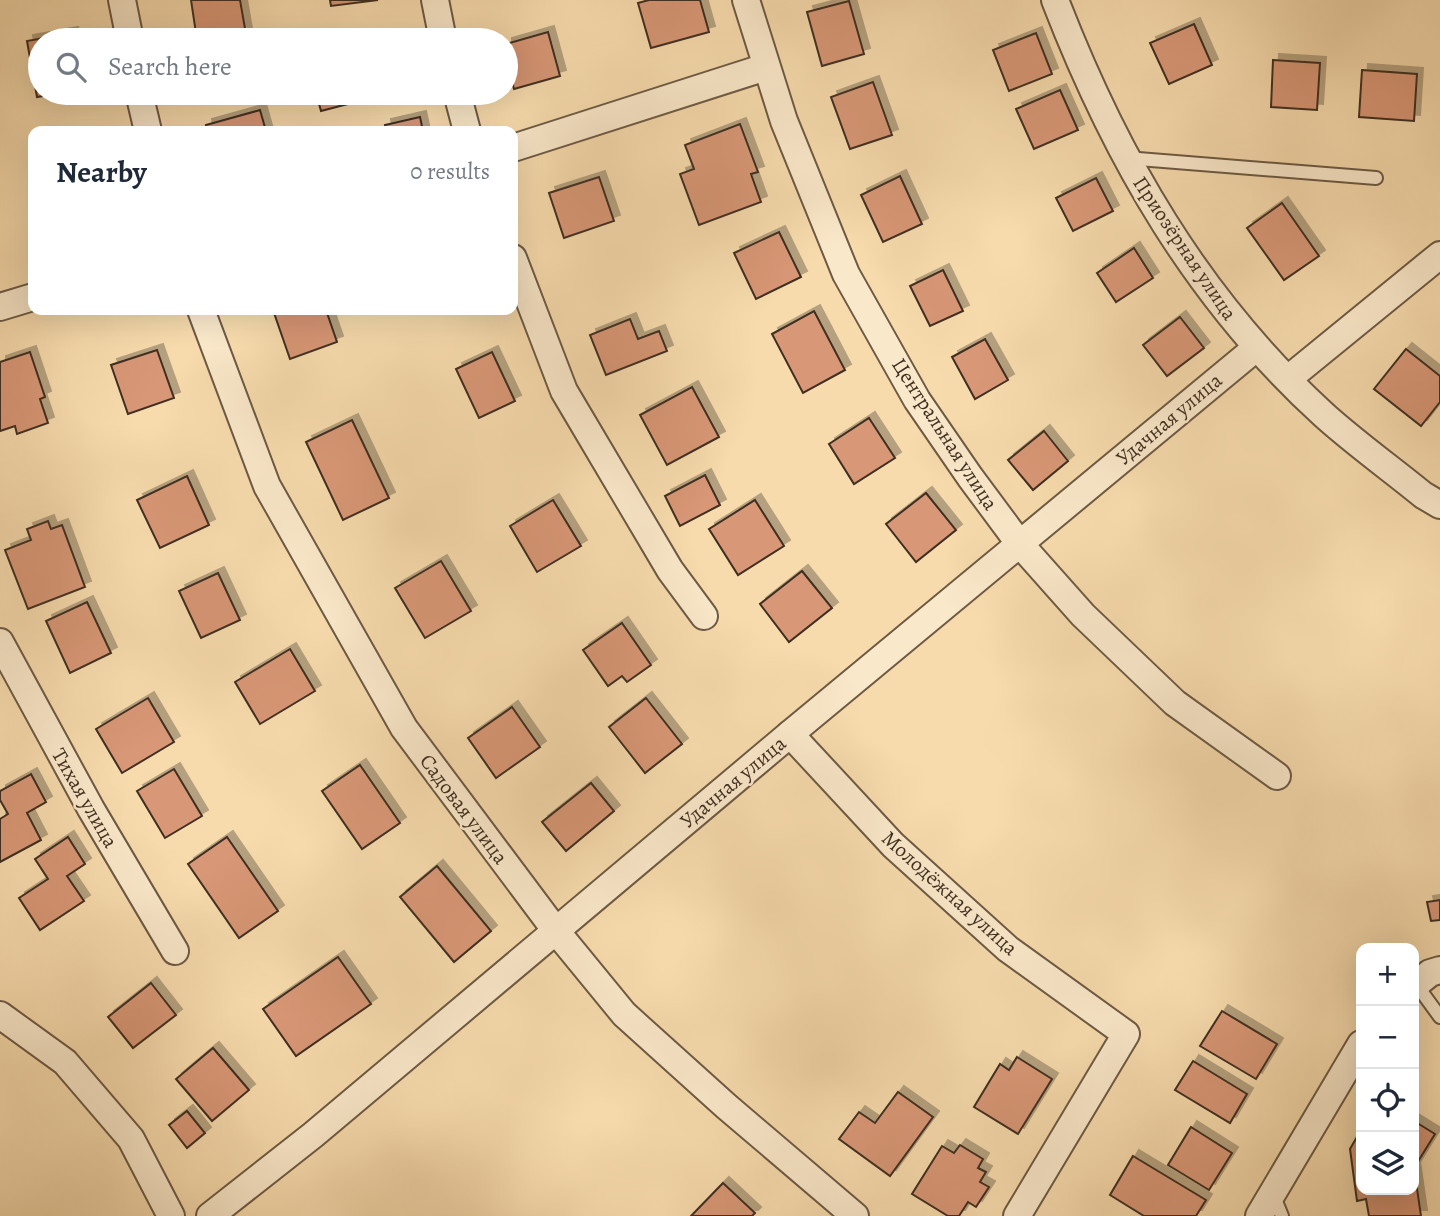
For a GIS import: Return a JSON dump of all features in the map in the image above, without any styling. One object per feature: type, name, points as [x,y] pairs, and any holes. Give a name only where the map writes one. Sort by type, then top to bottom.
[{"type":"street","points":[[122,0],[128,28]]},
{"type":"street","points":[[435,0],[441,28]]},
{"type":"street","name":"Центральная улица","points":[[746,0],[784,121],[846,274],[918,400],[970,477],[1019,543],[1083,615],[1175,703],[1277,776]]},
{"type":"street","name":"Приозёрная улица","points":[[1055,0],[1089,84],[1126,158],[1163,224],[1199,277],[1256,348],[1324,415],[1423,495],[1440,505]]},
{"type":"street","points":[[518,146],[766,67]]},
{"type":"street","points":[[142,105],[147,126]]},
{"type":"street","points":[[460,105],[466,126]]},
{"type":"street","points":[[1288,379],[1440,255]]},
{"type":"street","points":[[518,271],[564,391],[670,570],[704,616]]},
{"type":"street","points":[[0,307],[28,299]]},
{"type":"street","name":"Садовая улица","points":[[203,315],[267,486],[404,728],[555,931],[624,1014],[726,1106],[855,1216]]},
{"type":"street","name":"Удачная улица","points":[[210,1216],[323,1126],[1256,348]]},
{"type":"street","name":"Тихая улица","points":[[0,642],[90,809],[175,951]]},
{"type":"street","name":"Молодёжная улица","points":[[790,734],[893,845],[999,940],[1126,1034],[1017,1216]]},
{"type":"street","points":[[1419,982],[1430,973],[1440,970]]},
{"type":"street","points":[[0,1015],[65,1062],[123,1129],[131,1139],[170,1216]]},
{"type":"street","points":[[1259,1216],[1277,1205],[1356,1054]]},
{"type":"lane","points":[[1126,158],[1376,177]]},
{"type":"lane","points":[[1419,990],[1440,1017]]},
{"type":"building","points":[[191,0],[240,0],[245,28],[195,28]]},
{"type":"building","points":[[330,0],[378,0],[331,6]]},
{"type":"building","points":[[649,0],[700,0],[709,32],[651,48],[638,3]]},
{"type":"building","points":[[849,1],[864,54],[822,66],[807,12]]},
{"type":"building","points":[[1194,24],[1212,65],[1169,84],[1150,43]]},
{"type":"building","points":[[548,32],[560,76],[518,88],[518,41]]},
{"type":"building","points":[[1036,33],[1052,74],[1009,91],[993,50]]},
{"type":"building","points":[[1273,60],[1320,63],[1317,110],[1271,107]]},
{"type":"building","points":[[1362,70],[1417,74],[1414,121],[1359,117]]},
{"type":"building","points":[[873,82],[892,135],[850,149],[831,97]]},
{"type":"building","points":[[1060,90],[1078,130],[1034,149],[1016,109]]},
{"type":"building","points":[[319,105],[344,105],[321,111]]},
{"type":"building","points":[[260,110],[265,126],[206,126]]},
{"type":"building","points":[[420,117],[422,126],[385,126]]},
{"type":"building","points":[[740,124],[758,172],[751,174],[761,202],[699,225],[680,174],[694,169],[685,145]]},
{"type":"building","points":[[900,176],[922,224],[883,242],[861,195]]},
{"type":"building","points":[[599,177],[614,221],[564,238],[549,193]]},
{"type":"building","points":[[1096,178],[1113,211],[1073,231],[1056,198]]},
{"type":"building","points":[[1282,203],[1319,256],[1284,280],[1247,228]]},
{"type":"building","points":[[779,232],[801,277],[756,299],[734,253]]},
{"type":"building","points":[[1134,248],[1153,278],[1116,302],[1097,273]]},
{"type":"building","points":[[943,270],[963,311],[930,326],[910,286]]},
{"type":"building","points":[[814,311],[845,370],[803,393],[772,334]]},
{"type":"building","points":[[275,315],[328,315],[337,342],[290,359]]},
{"type":"building","points":[[1180,317],[1204,348],[1167,376],[1143,345]]},
{"type":"building","points":[[630,319],[638,339],[659,331],[667,351],[606,375],[590,335]]},
{"type":"building","points":[[985,339],[1008,380],[975,399],[952,357]]},
{"type":"building","points":[[1406,349],[1440,376],[1440,402],[1421,426],[1374,389]]},
{"type":"building","points":[[157,350],[174,398],[128,414],[111,365]]},
{"type":"building","points":[[30,352],[45,397],[40,399],[48,423],[17,434],[15,426],[0,431],[0,362]]},
{"type":"building","points":[[492,352],[515,401],[479,418],[456,369]]},
{"type":"building","points":[[692,387],[719,437],[667,465],[640,415]]},
{"type":"building","points":[[869,418],[895,458],[854,484],[829,444]]},
{"type":"building","points":[[352,420],[389,498],[343,520],[306,442]]},
{"type":"building","points":[[1044,431],[1068,461],[1033,490],[1008,460]]},
{"type":"building","points":[[705,475],[720,505],[680,526],[665,496]]},
{"type":"building","points":[[187,476],[209,525],[160,548],[137,500]]},
{"type":"building","points":[[926,493],[956,530],[916,562],[886,524]]},
{"type":"building","points":[[553,500],[581,546],[537,572],[510,526]]},
{"type":"building","points":[[755,500],[784,546],[738,575],[709,529]]},
{"type":"building","points":[[48,521],[51,529],[62,525],[85,587],[28,609],[5,550],[31,540],[27,529]]},
{"type":"building","points":[[441,561],[471,611],[425,638],[395,588]]},
{"type":"building","points":[[802,571],[832,608],[789,642],[760,604]]},
{"type":"building","points":[[218,573],[240,620],[201,638],[179,591]]},
{"type":"building","points":[[87,602],[111,653],[70,673],[46,621]]},
{"type":"building","points":[[622,623],[651,665],[627,682],[622,676],[608,686],[583,650]]},
{"type":"building","points":[[290,649],[315,691],[260,724],[235,682]]},
{"type":"building","points":[[148,698],[174,742],[122,773],[96,729]]},
{"type":"building","points":[[646,698],[682,744],[645,773],[609,727]]},
{"type":"building","points":[[512,707],[540,747],[496,778],[468,738]]},
{"type":"building","points":[[360,765],[400,823],[362,849],[322,791]]},
{"type":"building","points":[[174,769],[202,816],[165,838],[137,791]]},
{"type":"building","points":[[31,774],[46,802],[27,813],[41,840],[0,862],[0,819],[8,814],[0,800],[0,791]]},
{"type":"building","points":[[591,783],[614,811],[566,851],[542,822]]},
{"type":"building","points":[[68,837],[85,864],[67,876],[84,901],[40,930],[19,898],[48,879],[35,859]]},
{"type":"building","points":[[227,837],[278,911],[239,938],[188,864]]},
{"type":"building","points":[[437,866],[491,931],[454,962],[400,897]]},
{"type":"building","points":[[1440,900],[1440,920],[1431,921],[1427,902]]},
{"type":"building","points":[[338,957],[371,1004],[296,1056],[263,1009]]},
{"type":"building","points":[[151,983],[176,1015],[133,1048],[108,1017]]},
{"type":"building","points":[[1222,1011],[1277,1044],[1256,1079],[1200,1046]]},
{"type":"building","points":[[213,1048],[249,1090],[212,1121],[176,1079]]},
{"type":"building","points":[[1017,1057],[1052,1079],[1018,1134],[974,1107],[1000,1064],[1009,1070]]},
{"type":"building","points":[[1193,1061],[1247,1094],[1230,1123],[1175,1090]]},
{"type":"building","points":[[898,1092],[933,1117],[890,1176],[839,1139],[859,1112],[875,1123]]},
{"type":"building","points":[[187,1111],[205,1133],[187,1148],[169,1125]]},
{"type":"building","points":[[1419,1124],[1435,1134],[1419,1160]]},
{"type":"building","points":[[1191,1127],[1232,1153],[1209,1190],[1168,1165]]},
{"type":"building","points":[[1356,1139],[1356,1194],[1350,1149]]},
{"type":"building","points":[[960,1145],[983,1159],[978,1168],[986,1172],[980,1182],[989,1187],[976,1207],[968,1202],[959,1216],[948,1216],[912,1194],[942,1146],[954,1153]]},
{"type":"building","points":[[1133,1156],[1206,1200],[1196,1216],[1144,1216],[1110,1195]]},
{"type":"building","points":[[723,1183],[755,1213],[752,1216],[691,1216]]},
{"type":"building","points":[[1356,1195],[1418,1195],[1421,1216],[1369,1216],[1366,1199],[1357,1201]]}]
